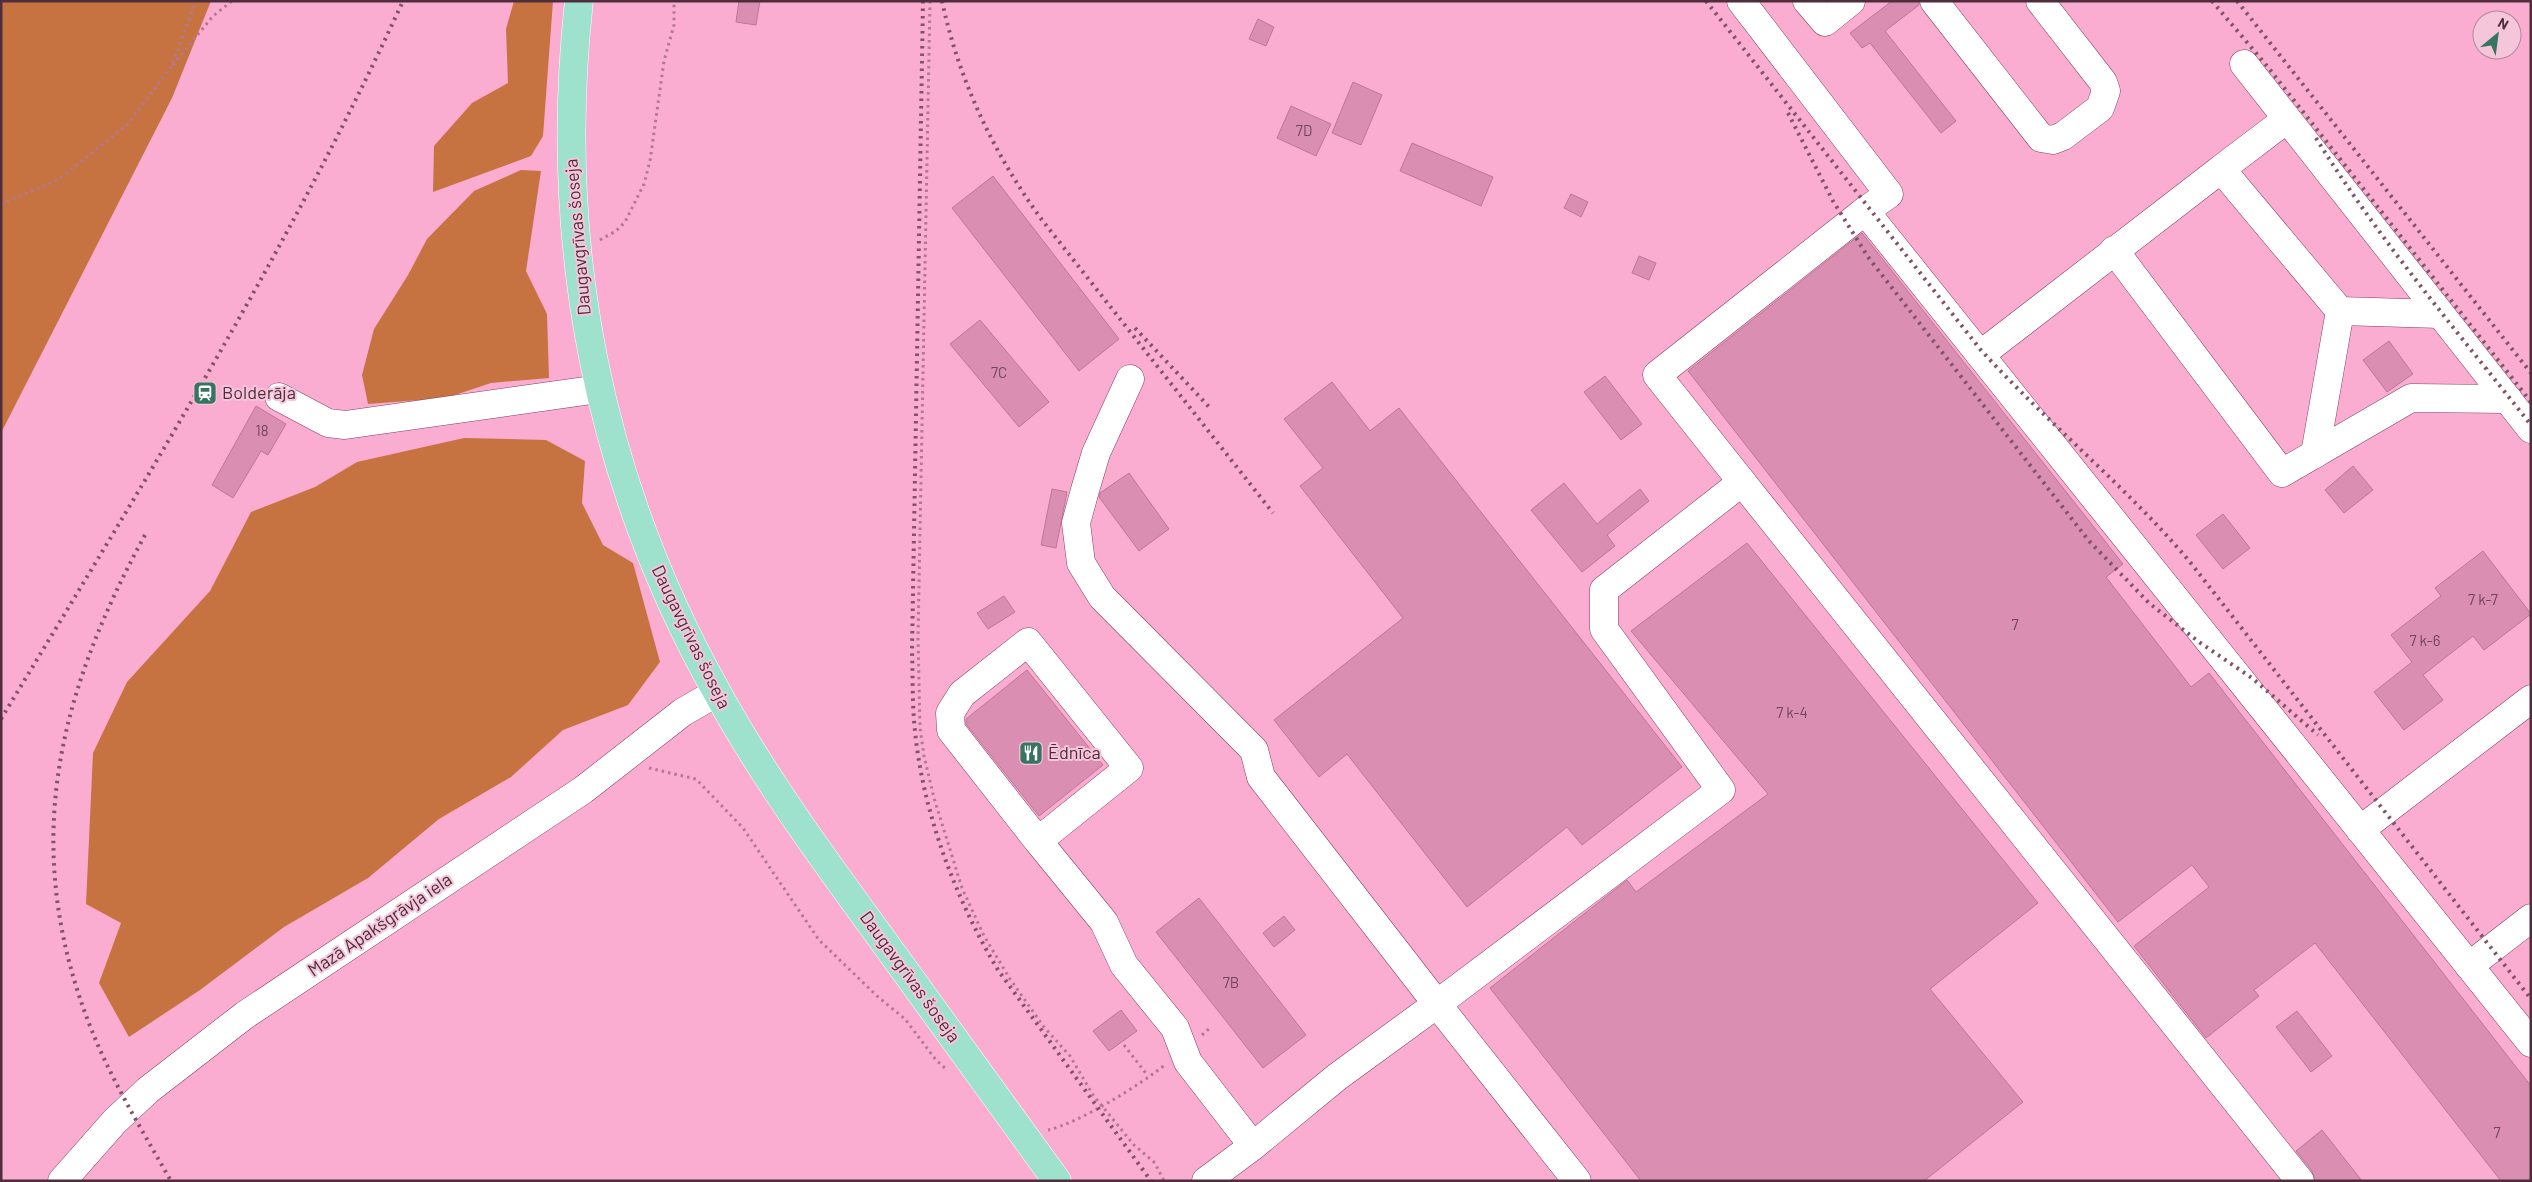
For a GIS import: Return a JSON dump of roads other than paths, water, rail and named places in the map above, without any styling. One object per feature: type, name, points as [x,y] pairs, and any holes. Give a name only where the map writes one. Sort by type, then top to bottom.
[{"type":"main road","name":"Daugavgrīvas šoseja","points":[[579,1],[571,123],[576,253],[588,336],[599,389],[616,453],[640,525],[672,604],[716,692],[784,804],[1057,1181]]},
{"type":"street","points":[[1741,1],[1889,194],[1656,375],[2300,1181]]},
{"type":"street","points":[[1808,1],[1825,22],[1852,1]]},
{"type":"street","points":[[1934,1],[2059,160]]},
{"type":"street","points":[[2040,1],[2103,82],[2106,91],[2100,108],[2063,136],[2053,140],[2041,138]]},
{"type":"street","points":[[2244,64],[2531,429]]},
{"type":"street","points":[[1980,355],[2114,250],[2287,119]]},
{"type":"street","points":[[2221,169],[2340,311],[2440,314]]},
{"type":"street","points":[[1865,211],[2531,1044]]},
{"type":"street","points":[[2114,250],[2282,473],[2412,398],[2508,399]]},
{"type":"street","points":[[2315,454],[2340,311]]},
{"type":"street","points":[[1130,379],[1096,453],[1076,523],[1081,563],[1102,597],[1254,750],[1261,777],[1577,1181]]},
{"type":"street","points":[[279,397],[328,423],[345,425],[599,389]]},
{"type":"street","points":[[1206,1181],[1253,1146],[1337,1077],[1721,790],[1604,630],[1604,590],[1742,482]]},
{"type":"street","points":[[1038,841],[1129,768],[1028,642],[962,694],[950,713],[951,730],[1038,841],[1104,922],[1124,965],[1175,1028],[1188,1062],[1253,1146]]},
{"type":"street","name":"Mazā Apakšgrāvja iela","points":[[62,1181],[115,1121],[184,1061],[244,1016],[583,790],[628,757],[683,712],[716,692]]},
{"type":"street","points":[[2360,830],[2531,699]]},
{"type":"street","points":[[2469,966],[2531,918]]},
{"type":"railway","points":[[1,719],[108,543],[263,276],[359,94],[403,1]]},
{"type":"railway","points":[[923,1],[912,651],[914,721],[919,762],[925,793],[944,855],[968,915],[983,943],[998,970],[1151,1181]]},
{"type":"railway","points":[[942,1],[949,31],[968,88],[994,143],[1025,195],[1042,220],[1273,513]]},
{"type":"railway","points":[[1706,1],[1980,349],[2032,403],[2113,480],[2190,562],[2531,999]]},
{"type":"railway","points":[[2212,1],[2267,66],[2531,402]]},
{"type":"railway","points":[[2237,1],[2531,373]]},
{"type":"railway","points":[[1788,113],[1833,201],[1868,257],[2089,541],[2149,603],[2199,642],[2252,678],[2318,735]]},
{"type":"railway","points":[[2316,138],[2340,176],[2392,249],[2531,425]]},
{"type":"railway","points":[[1135,328],[1212,410]]},
{"type":"railway","points":[[145,535],[114,596],[89,657],[70,717],[58,777],[53,838],[57,901],[70,965],[92,1031],[139,1126],[171,1181]]},
{"type":"place","name":"Bolderāja","points":[[205,393]]},
{"type":"place","name":"Ēdnīca","points":[[1031,753]]}]
